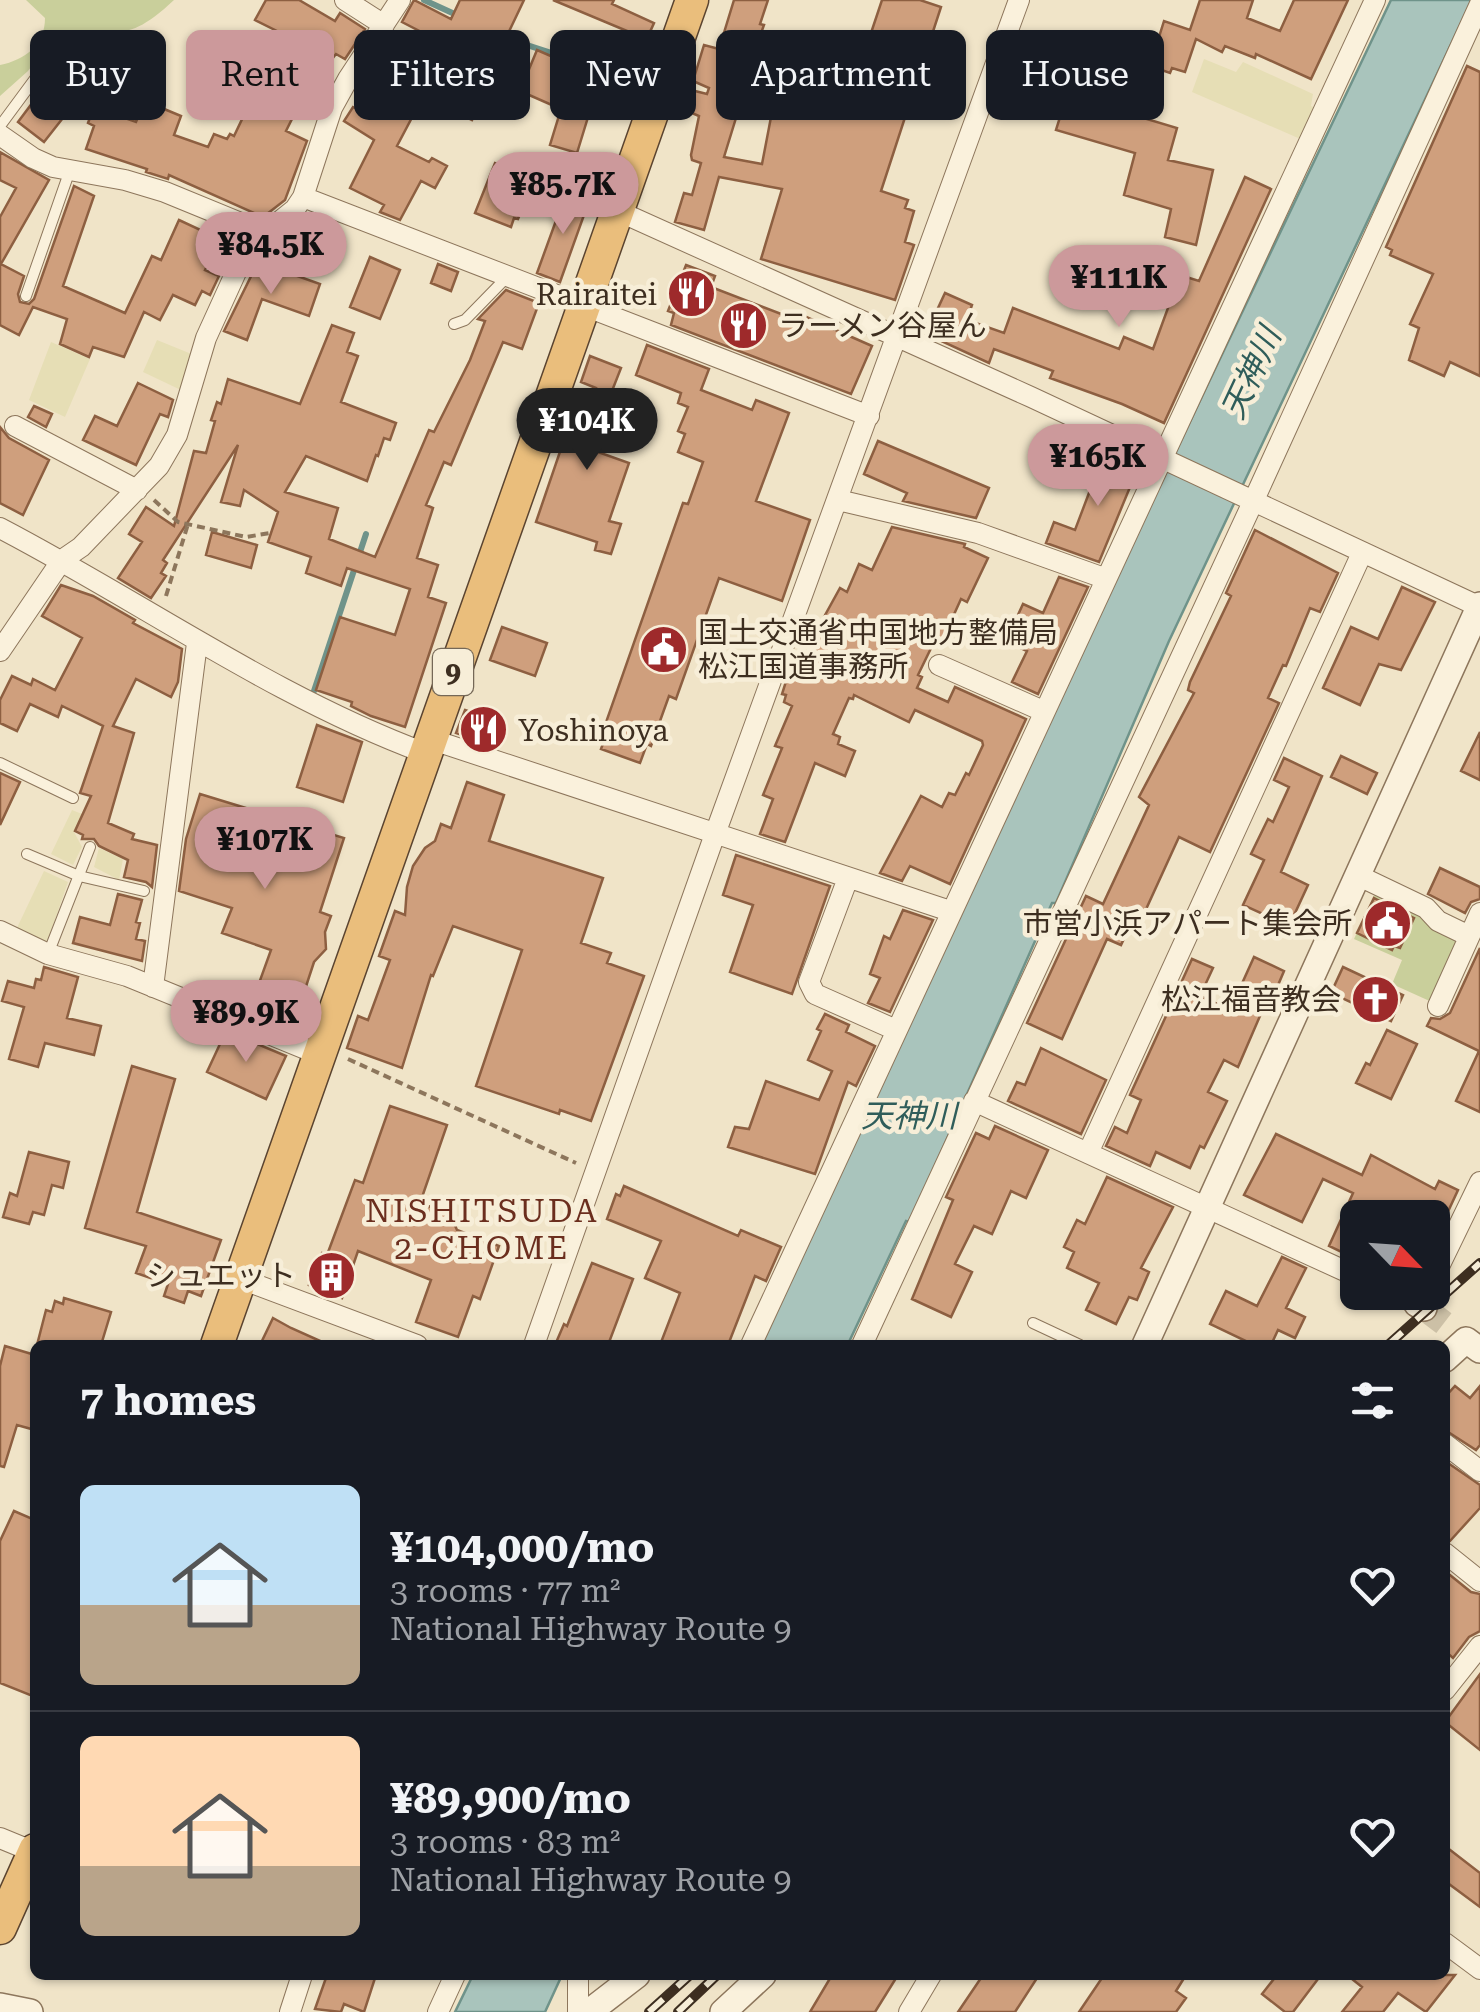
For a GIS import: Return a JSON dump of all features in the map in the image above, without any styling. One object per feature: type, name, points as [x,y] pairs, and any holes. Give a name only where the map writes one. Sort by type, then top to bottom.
[{"type":"highway","name":"9","points":[[219,1340],[692,0]]},
{"type":"highway","points":[[0,1928],[30,1862]]},
{"type":"street","points":[[345,0],[384,25]]},
{"type":"street","points":[[0,651],[62,560],[81,547],[159,466],[177,435],[206,338],[242,258],[303,197],[332,108],[400,0]]},
{"type":"street","points":[[536,1340],[715,834],[1019,0]]},
{"type":"street","points":[[753,1340],[1375,0]]},
{"type":"street","points":[[864,1340],[1480,4]]},
{"type":"street","points":[[0,134],[32,158],[53,167],[165,192],[264,233]]},
{"type":"street","points":[[303,197],[869,416]]},
{"type":"street","points":[[618,210],[1480,607],[1146,1340]]},
{"type":"street","points":[[15,426],[137,490]]},
{"type":"street","points":[[838,500],[978,533],[1104,578]]},
{"type":"street","points":[[0,528],[62,560],[197,643],[340,717],[950,911]]},
{"type":"street","points":[[1088,1154],[1362,553]]},
{"type":"street","points":[[154,987],[197,643]]},
{"type":"street","points":[[939,665],[1042,711]]},
{"type":"street","points":[[1357,875],[1426,908],[1438,922],[1469,936]]},
{"type":"street","points":[[848,878],[809,982],[814,994],[896,1030]]},
{"type":"street","points":[[1438,1006],[1480,913]]},
{"type":"street","points":[[0,932],[48,954],[127,976],[318,1054]]},
{"type":"street","points":[[974,1102],[1340,1269]]},
{"type":"street","points":[[1450,1244],[1480,1182]]},
{"type":"street","points":[[241,1278],[404,1340]]},
{"type":"street","points":[[1450,1354],[1469,1336]]},
{"type":"street","points":[[1450,1448],[1480,1471]]},
{"type":"street","points":[[1450,1557],[1480,1581]]},
{"type":"street","points":[[1453,1664],[1480,1646]]},
{"type":"street","points":[[0,1838],[30,1849]]},
{"type":"street","points":[[1450,1947],[1480,1969]]},
{"type":"street","points":[[290,2012],[300,1980]]},
{"type":"street","points":[[438,2012],[447,1980]]},
{"type":"street","points":[[578,1980],[578,2012]]},
{"type":"street","points":[[589,2012],[631,1980]]},
{"type":"street","points":[[724,2012],[758,1980]]},
{"type":"street","points":[[909,2012],[928,1980]]},
{"type":"street","points":[[0,2006],[30,2012]]},
{"type":"lane","points":[[0,126],[30,85]]},
{"type":"lane","points":[[26,296],[70,170]]},
{"type":"lane","points":[[454,324],[465,320],[508,276]]},
{"type":"lane","points":[[0,763],[73,798]]},
{"type":"lane","points":[[48,954],[90,847]]},
{"type":"lane","points":[[27,854],[79,876],[144,891]]},
{"type":"lane","points":[[1033,1323],[1069,1340]]},
{"type":"path","points":[[137,490],[171,517],[188,524],[246,537],[270,533]]},
{"type":"path","points":[[156,618],[176,572],[188,524]]},
{"type":"path","points":[[318,1054],[342,1056],[594,1171]]},
{"type":"shaded area","points":[[1204,59],[1236,72],[1243,62],[1313,94],[1311,106],[1319,110],[1305,141],[1192,92]]},
{"type":"shaded area","points":[[157,340],[194,355],[183,391],[143,372]]},
{"type":"shaded area","points":[[51,342],[90,359],[65,417],[29,400]]},
{"type":"shaded area","points":[[72,810],[82,814],[74,832],[82,847],[73,865],[51,854]]},
{"type":"shaded area","points":[[99,848],[123,859],[119,880],[94,867]]},
{"type":"shaded area","points":[[44,871],[68,882],[48,940],[41,944],[15,932]]},
{"type":"green space","points":[[26,0],[174,0],[144,24],[128,30],[43,30],[45,18]]},
{"type":"green space","points":[[30,51],[30,68],[0,96],[0,65]]},
{"type":"green space","points":[[1376,891],[1428,916],[1461,944],[1434,1003],[1392,984],[1402,960],[1354,939]]},
{"type":"water","name":"天神川","points":[[1391,0],[1472,0],[1169,641],[1056,903],[1052,903],[910,1222],[906,1221],[850,1340],[763,1340],[1155,495]]},
{"type":"water","points":[[471,1980],[560,1980],[545,2012],[455,2012]]},
{"type":"building","points":[[266,0],[299,0],[335,21],[340,13],[365,29],[354,30],[354,46],[345,59],[334,56],[334,30],[275,30],[255,20]]},
{"type":"building","points":[[414,0],[451,19],[460,0],[524,0],[510,30],[417,30],[402,22]]},
{"type":"building","points":[[553,0],[614,0],[612,4],[654,23],[651,30],[625,30]]},
{"type":"building","points":[[734,0],[768,0],[760,24],[764,25],[762,30],[725,30]]},
{"type":"building","points":[[882,0],[920,0],[941,7],[934,30],[872,30]]},
{"type":"building","points":[[1200,0],[1253,0],[1247,18],[1280,31],[1294,0],[1348,0],[1311,79],[1256,54],[1255,58],[1225,46],[1222,52],[1196,39],[1185,72],[1172,68],[1170,73],[1164,71],[1164,21],[1190,30]]},
{"type":"building","points":[[704,45],[716,48],[716,120],[735,120],[724,157],[762,164],[770,120],[904,120],[881,191],[908,200],[905,208],[914,211],[905,242],[914,245],[895,300],[761,259],[782,189],[719,177],[704,230],[675,222],[684,193],[692,195],[701,163],[692,160],[691,155],[699,116],[696,91],[707,94],[709,88],[696,82]]},
{"type":"building","points":[[537,50],[550,56],[550,104],[530,95],[530,67]]},
{"type":"building","points":[[1467,66],[1480,72],[1480,376],[1450,362],[1444,376],[1409,360],[1419,328],[1410,324],[1433,274],[1390,255],[1392,250],[1386,247]]},
{"type":"building","points":[[30,106],[30,120],[61,120],[44,142],[18,122]]},
{"type":"building","points":[[353,107],[354,120],[411,120],[397,146],[447,166],[435,188],[421,181],[400,220],[380,212],[384,205],[350,188],[374,140],[344,121]]},
{"type":"building","points":[[166,110],[181,116],[174,135],[208,147],[214,134],[227,139],[230,134],[234,136],[242,120],[292,120],[286,131],[307,141],[285,200],[263,217],[169,175],[168,179],[86,149],[94,126],[89,120],[166,120]]},
{"type":"building","points":[[558,120],[587,120],[577,153],[550,145]]},
{"type":"building","points":[[1059,120],[1150,120],[1177,128],[1168,160],[1213,170],[1196,245],[1165,237],[1171,209],[1124,195],[1135,153],[1056,130]]},
{"type":"building","points":[[0,152],[49,180],[1,264],[24,276],[18,294],[20,302],[29,304],[34,299],[74,186],[94,196],[63,286],[125,313],[152,256],[161,260],[179,220],[220,239],[205,270],[219,276],[210,295],[202,291],[195,305],[173,295],[160,320],[144,312],[124,357],[93,347],[89,357],[60,344],[67,319],[33,307],[19,335],[0,325],[0,217],[16,188],[0,180]]},
{"type":"building","points":[[506,159],[538,172],[511,227],[475,213],[495,163],[503,166]]},
{"type":"building","points":[[542,170],[564,184],[555,199],[537,187]]},
{"type":"building","points":[[1245,177],[1271,189],[1164,423],[1050,378],[1053,371],[994,349],[989,363],[926,334],[945,293],[972,305],[967,320],[1004,333],[1013,308],[1119,349],[1124,337],[1153,349],[1180,275],[1199,281]]},
{"type":"building","points":[[566,193],[589,201],[560,282],[537,273]]},
{"type":"building","points":[[370,257],[400,270],[380,319],[350,307]]},
{"type":"building","points":[[258,262],[320,284],[309,316],[262,299],[247,340],[224,331]]},
{"type":"building","points":[[438,264],[458,272],[451,291],[431,283]]},
{"type":"building","points":[[686,265],[715,276],[711,287],[802,322],[804,316],[872,346],[851,394],[671,325],[674,313],[668,311]]},
{"type":"building","points":[[506,290],[539,303],[522,349],[503,342],[451,465],[444,462],[426,505],[433,508],[417,558],[438,565],[428,597],[446,603],[405,727],[316,690],[340,617],[395,635],[410,589],[347,568],[341,586],[306,573],[311,557],[268,542],[278,512],[244,490],[240,506],[221,502],[238,445],[163,560],[167,563],[161,573],[166,576],[151,598],[118,578],[142,542],[129,534],[146,507],[174,526],[194,451],[206,453],[215,421],[211,420],[217,402],[221,404],[228,379],[300,404],[332,325],[354,333],[347,352],[358,356],[341,402],[396,423],[390,440],[384,438],[367,481],[306,456],[285,492],[338,508],[329,539],[375,557],[429,430],[434,432],[470,360],[485,321],[478,319]]},
{"type":"building","name":"国土交通省中国地方整備局 松江国道事務所","points":[[647,345],[709,369],[701,390],[752,410],[756,400],[789,413],[756,501],[810,520],[782,601],[719,578],[676,699],[669,696],[651,746],[647,744],[640,763],[601,749],[608,730],[604,728],[683,503],[688,504],[703,462],[678,452],[685,434],[678,431],[688,407],[678,403],[681,393],[636,375]]},
{"type":"building","points":[[590,356],[621,368],[601,419],[605,420],[595,451],[629,463],[609,521],[621,524],[611,554],[595,550],[597,542],[536,522],[564,440],[576,445],[596,388],[581,382]]},
{"type":"building","points":[[138,383],[173,400],[168,417],[160,414],[136,465],[83,440],[95,416],[117,426]]},
{"type":"building","points":[[34,406],[52,414],[46,427],[28,417]]},
{"type":"building","points":[[0,427],[9,438],[49,460],[23,515],[0,503]]},
{"type":"building","points":[[878,441],[989,488],[976,518],[903,501],[907,493],[864,474]]},
{"type":"building","points":[[1106,448],[1140,463],[1099,562],[1046,543],[1054,522],[1075,530]]},
{"type":"building","points":[[892,527],[965,544],[964,547],[988,558],[967,602],[961,599],[941,643],[935,640],[918,675],[922,677],[917,688],[948,702],[955,687],[1026,719],[950,884],[910,866],[902,881],[880,873],[921,796],[942,807],[949,793],[955,795],[966,773],[969,775],[983,745],[982,741],[915,710],[909,722],[854,695],[849,698],[833,734],[840,737],[838,744],[855,751],[845,776],[815,763],[785,842],[760,834],[773,799],[763,795],[782,748],[775,746],[792,706],[784,702],[786,695],[782,694],[788,675],[794,677],[803,652],[809,654],[840,588],[847,592],[859,564],[872,570]]},
{"type":"building","points":[[1255,530],[1338,573],[1320,612],[1310,608],[1286,666],[1283,665],[1268,698],[1279,703],[1210,852],[1179,837],[1142,918],[1135,915],[1121,945],[1107,939],[1062,1039],[1027,1023],[1086,896],[1103,904],[1149,805],[1139,797],[1194,693],[1188,690],[1190,682],[1231,596],[1226,593]]},
{"type":"building","points":[[212,532],[257,545],[251,568],[206,555]]},
{"type":"building","points":[[1059,577],[1088,587],[1038,694],[1012,682],[1027,651],[1006,641],[1023,604],[1043,613]]},
{"type":"building","points":[[61,585],[93,596],[182,649],[178,682],[171,697],[136,679],[113,726],[134,733],[108,823],[134,834],[132,839],[157,845],[152,887],[124,877],[128,860],[99,846],[94,839],[82,839],[83,835],[75,831],[91,796],[80,793],[103,726],[62,706],[58,717],[30,704],[17,731],[0,723],[0,700],[12,676],[31,685],[33,679],[55,690],[82,638],[42,616]]},
{"type":"building","points":[[1402,587],[1435,602],[1401,670],[1379,664],[1360,705],[1323,688],[1351,627],[1378,639]]},
{"type":"building","points":[[502,627],[547,643],[535,676],[490,660]]},
{"type":"building","name":"Yoshinoya","points":[[465,710],[505,724],[498,747],[456,733]]},
{"type":"building","points":[[317,725],[362,742],[343,802],[297,787]]},
{"type":"building","points":[[1480,732],[1480,780],[1461,771]]},
{"type":"building","points":[[1341,756],[1377,773],[1367,794],[1331,777]]},
{"type":"building","points":[[1284,758],[1322,776],[1281,872],[1308,885],[1289,926],[1243,905],[1264,860],[1251,854],[1268,819],[1273,822],[1289,787],[1274,780]]},
{"type":"building","points":[[0,773],[20,782],[0,825]]},
{"type":"building","points":[[467,782],[504,795],[489,841],[603,878],[581,943],[611,953],[607,963],[644,976],[591,1121],[476,1086],[522,950],[453,926],[431,975],[402,1068],[347,1048],[358,1016],[368,1020],[390,960],[379,956],[395,911],[405,915],[413,866],[435,841],[441,824],[451,828]]},
{"type":"building","points":[[200,794],[344,838],[320,912],[331,916],[325,932],[326,949],[314,962],[292,1029],[249,1011],[271,950],[222,933],[232,908],[179,891],[186,839]]},
{"type":"building","points":[[736,855],[830,886],[792,994],[730,972],[753,905],[723,895]]},
{"type":"building","points":[[1440,868],[1480,887],[1480,899],[1471,902],[1465,913],[1428,894]]},
{"type":"building","points":[[118,894],[142,900],[136,939],[145,941],[142,961],[73,943],[80,917],[110,925]]},
{"type":"building","name":"市営小浜アパート集会所","points":[[1374,898],[1414,918],[1400,948],[1394,946],[1392,950],[1357,933]]},
{"type":"building","points":[[903,910],[933,920],[890,1012],[868,1003],[880,978],[870,974],[884,936],[890,939]]},
{"type":"building","points":[[1480,948],[1480,1112],[1456,1101],[1479,1051],[1427,1026],[1431,1018],[1440,1019],[1450,1013]]},
{"type":"building","points":[[1254,957],[1284,971],[1273,997],[1269,995],[1238,1067],[1224,1060],[1208,1092],[1227,1101],[1190,1168],[1156,1152],[1150,1166],[1106,1146],[1115,1127],[1127,1133],[1141,1100],[1130,1095],[1192,959],[1213,968],[1200,996],[1230,1010]]},
{"type":"building","points":[[44,967],[78,977],[67,1018],[101,1026],[94,1055],[45,1043],[38,1067],[9,1059],[24,1007],[2,1001],[8,981],[34,988]]},
{"type":"building","points":[[1343,967],[1403,995],[1391,1021],[1331,993]]},
{"type":"building","points":[[825,1014],[849,1025],[846,1032],[875,1046],[856,1086],[848,1082],[815,1174],[728,1147],[735,1127],[749,1129],[766,1081],[819,1100],[832,1071],[808,1060]]},
{"type":"building","points":[[1387,1030],[1417,1044],[1391,1099],[1356,1083]]},
{"type":"building","points":[[226,1031],[286,1056],[266,1099],[207,1072]]},
{"type":"building","points":[[1041,1048],[1106,1080],[1081,1134],[1008,1101],[1017,1082],[1025,1085]]},
{"type":"building","points":[[132,1066],[175,1079],[137,1212],[221,1240],[201,1296],[188,1291],[184,1303],[164,1296],[168,1284],[136,1273],[146,1246],[85,1228]]},
{"type":"building","points":[[390,1106],[447,1125],[420,1203],[450,1214],[457,1230],[499,1246],[480,1299],[473,1296],[458,1337],[416,1322],[431,1280],[358,1251],[342,1298],[309,1285],[322,1253],[327,1255],[355,1180],[363,1183]]},
{"type":"building","points":[[995,1126],[1048,1150],[1026,1198],[1011,1191],[992,1234],[974,1226],[955,1264],[972,1272],[951,1317],[912,1299],[953,1200],[946,1197],[976,1133],[989,1139]]},
{"type":"building","points":[[1276,1134],[1362,1175],[1371,1155],[1435,1189],[1439,1181],[1458,1190],[1450,1207],[1450,1200],[1350,1200],[1353,1193],[1323,1179],[1302,1222],[1244,1195]]},
{"type":"building","points":[[29,1152],[69,1162],[63,1188],[52,1185],[44,1215],[33,1212],[29,1224],[3,1217],[10,1193],[17,1196]]},
{"type":"building","points":[[1107,1177],[1173,1207],[1141,1268],[1149,1272],[1137,1300],[1129,1297],[1116,1324],[1086,1310],[1099,1283],[1067,1268],[1074,1252],[1064,1247],[1077,1220],[1085,1224]]},
{"type":"building","points":[[624,1186],[738,1236],[741,1230],[781,1247],[766,1281],[755,1276],[730,1340],[662,1340],[680,1293],[645,1278],[661,1241],[607,1219],[616,1194],[620,1196]]},
{"type":"building","points":[[1340,1222],[1340,1251],[1329,1246]]},
{"type":"building","points":[[1282,1257],[1306,1268],[1286,1308],[1305,1317],[1295,1338],[1278,1330],[1273,1340],[1244,1340],[1210,1324],[1226,1291],[1257,1306]]},
{"type":"building","points":[[592,1263],[633,1279],[610,1340],[557,1340],[564,1324],[567,1326]]},
{"type":"building","points":[[64,1298],[111,1312],[103,1340],[38,1340],[46,1310],[52,1312],[55,1301],[63,1304]]},
{"type":"building","points":[[273,1318],[318,1340],[262,1340]]},
{"type":"building","points":[[5,1346],[30,1354],[30,1429],[17,1425],[4,1467],[0,1466],[0,1366]]},
{"type":"building","points":[[1455,1386],[1470,1398],[1480,1386],[1480,1445],[1476,1450],[1450,1433],[1450,1392]]},
{"type":"building","points":[[1450,1464],[1480,1485],[1480,1508],[1450,1541]]},
{"type":"building","points":[[14,1511],[30,1518],[30,1695],[0,1683],[0,1541]]},
{"type":"building","points":[[1450,1575],[1471,1592],[1480,1594],[1480,1631],[1469,1637],[1453,1658]]},
{"type":"building","points":[[1480,1674],[1480,1750],[1450,1726],[1450,1715]]},
{"type":"building","points":[[1450,1850],[1480,1873],[1480,1907],[1450,1885]]},
{"type":"building","points":[[1450,1975],[1455,1975],[1426,2012],[1398,1993],[1383,2012],[1342,2012],[1362,1987],[1353,1980],[1450,1980]]},
{"type":"building","points":[[325,1980],[374,1980],[364,2012],[344,2004],[341,2012],[315,2009]]},
{"type":"building","points":[[829,1980],[895,1980],[875,2012],[810,2012]]},
{"type":"building","points":[[980,1980],[1036,1980],[1015,2012],[958,2012]]},
{"type":"building","points":[[1101,1980],[1183,1980],[1176,1991],[1186,1998],[1176,2012],[1079,2012]]},
{"type":"building","points":[[1273,1980],[1317,1980],[1293,2012],[1285,2012],[1262,1994]]},
{"type":"waterway","points":[[424,0],[459,16]]},
{"type":"waterway","points":[[530,46],[550,53]]},
{"type":"waterway","points":[[314,691],[366,534]]},
{"type":"tunnel","points":[[1427,1310],[1449,1327]]},
{"type":"railway","points":[[1394,1340],[1480,1263]]},
{"type":"railway","points":[[649,2012],[684,1980]]},
{"type":"railway","points":[[678,2012],[712,1980]]},
{"type":"place","name":"Rairaitei","points":[[692,294]]},
{"type":"place","name":"ラーメン谷屋ん","points":[[743,325]]},
{"type":"place","name":"国土交通省中国地方整備局 松江国道事務所","points":[[663,649]]},
{"type":"place","name":"Yoshinoya","points":[[483,730]]},
{"type":"place","name":"市営小浜アパート集会所","points":[[1387,923]]},
{"type":"place","name":"松江福音教会","points":[[1376,999]]},
{"type":"place","name":"シュエット","points":[[331,1275]]},
{"type":"district","name":"NISHITSUDA 2-CHOME","points":[[482,1230]]}]
